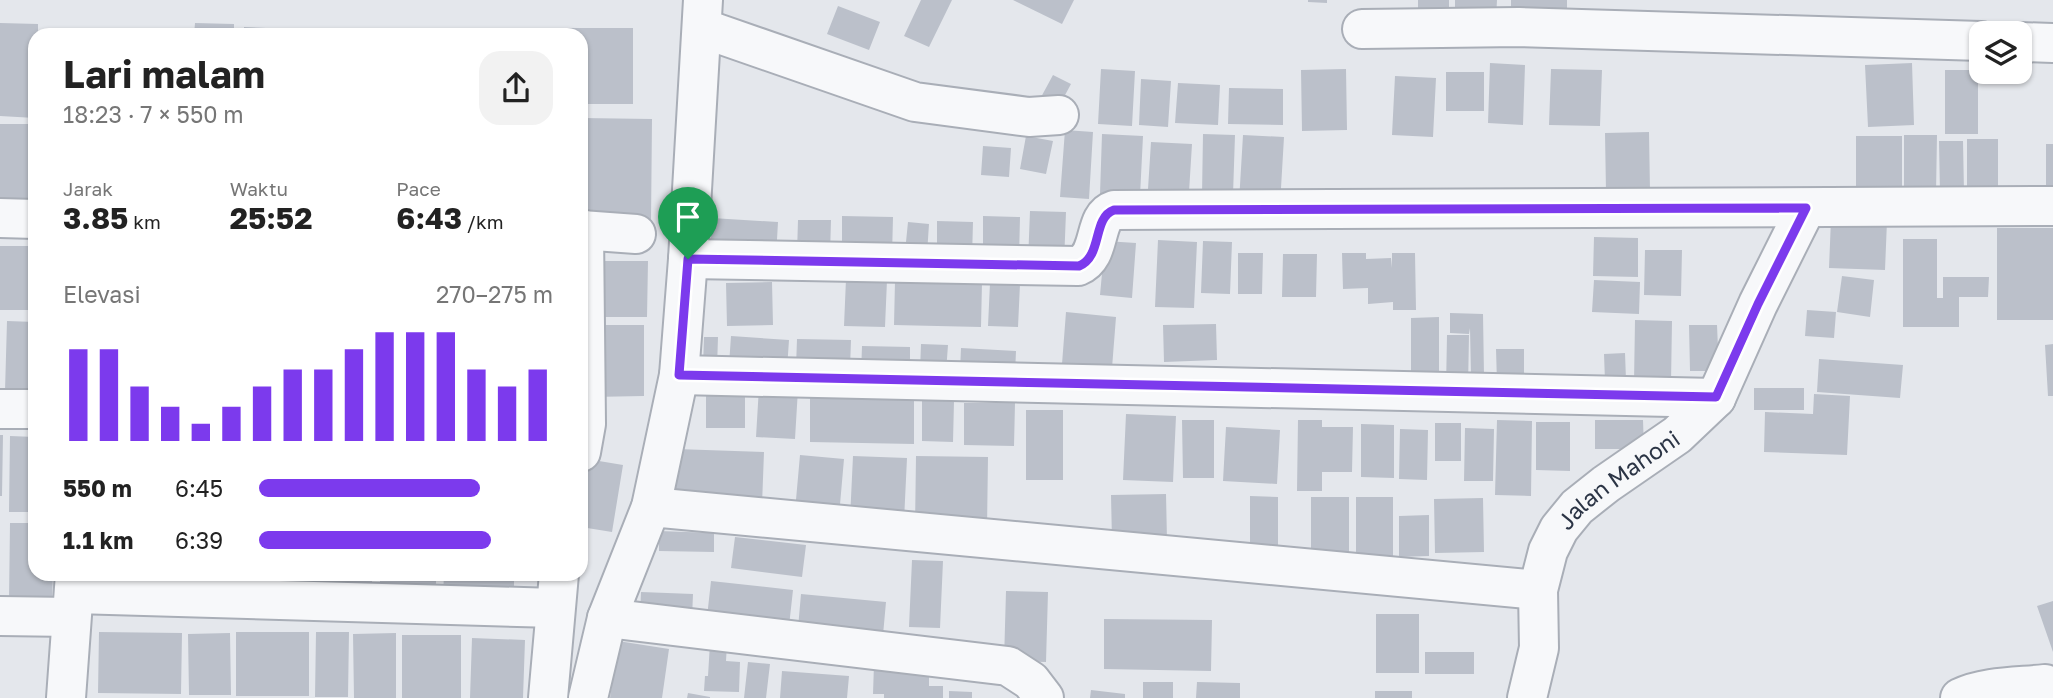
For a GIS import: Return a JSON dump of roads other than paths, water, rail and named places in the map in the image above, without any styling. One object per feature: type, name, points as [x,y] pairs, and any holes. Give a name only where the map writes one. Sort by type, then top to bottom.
[{"type":"street","points":[[588,698],[607,618],[651,507],[679,375],[703,14],[915,102],[1029,117],[1059,115]]},
{"type":"street","points":[[1362,29],[1519,27],[1969,41]]},
{"type":"street","points":[[2032,42],[2053,43]]},
{"type":"street","points":[[688,259],[1079,266],[1087,263],[1103,218],[1107,212],[1114,210],[2053,206]]},
{"type":"street","name":"Jalan Mahoni","points":[[1527,698],[1539,648],[1538,590],[1548,551],[1559,529],[1577,507],[1677,435],[1716,397],[1806,208]]},
{"type":"street","points":[[0,218],[28,219]]},
{"type":"street","points":[[588,230],[636,234]]},
{"type":"street","points":[[679,375],[1716,397]]},
{"type":"street","points":[[0,409],[28,409]]},
{"type":"street","points":[[651,507],[1538,590]]},
{"type":"street","points":[[0,616],[74,595],[557,591],[548,698]]},
{"type":"street","points":[[66,698],[74,595]]},
{"type":"street","points":[[607,618],[1008,666],[1031,681],[1044,698]]},
{"type":"street","points":[[1961,698],[1983,691],[2045,684]]}]
